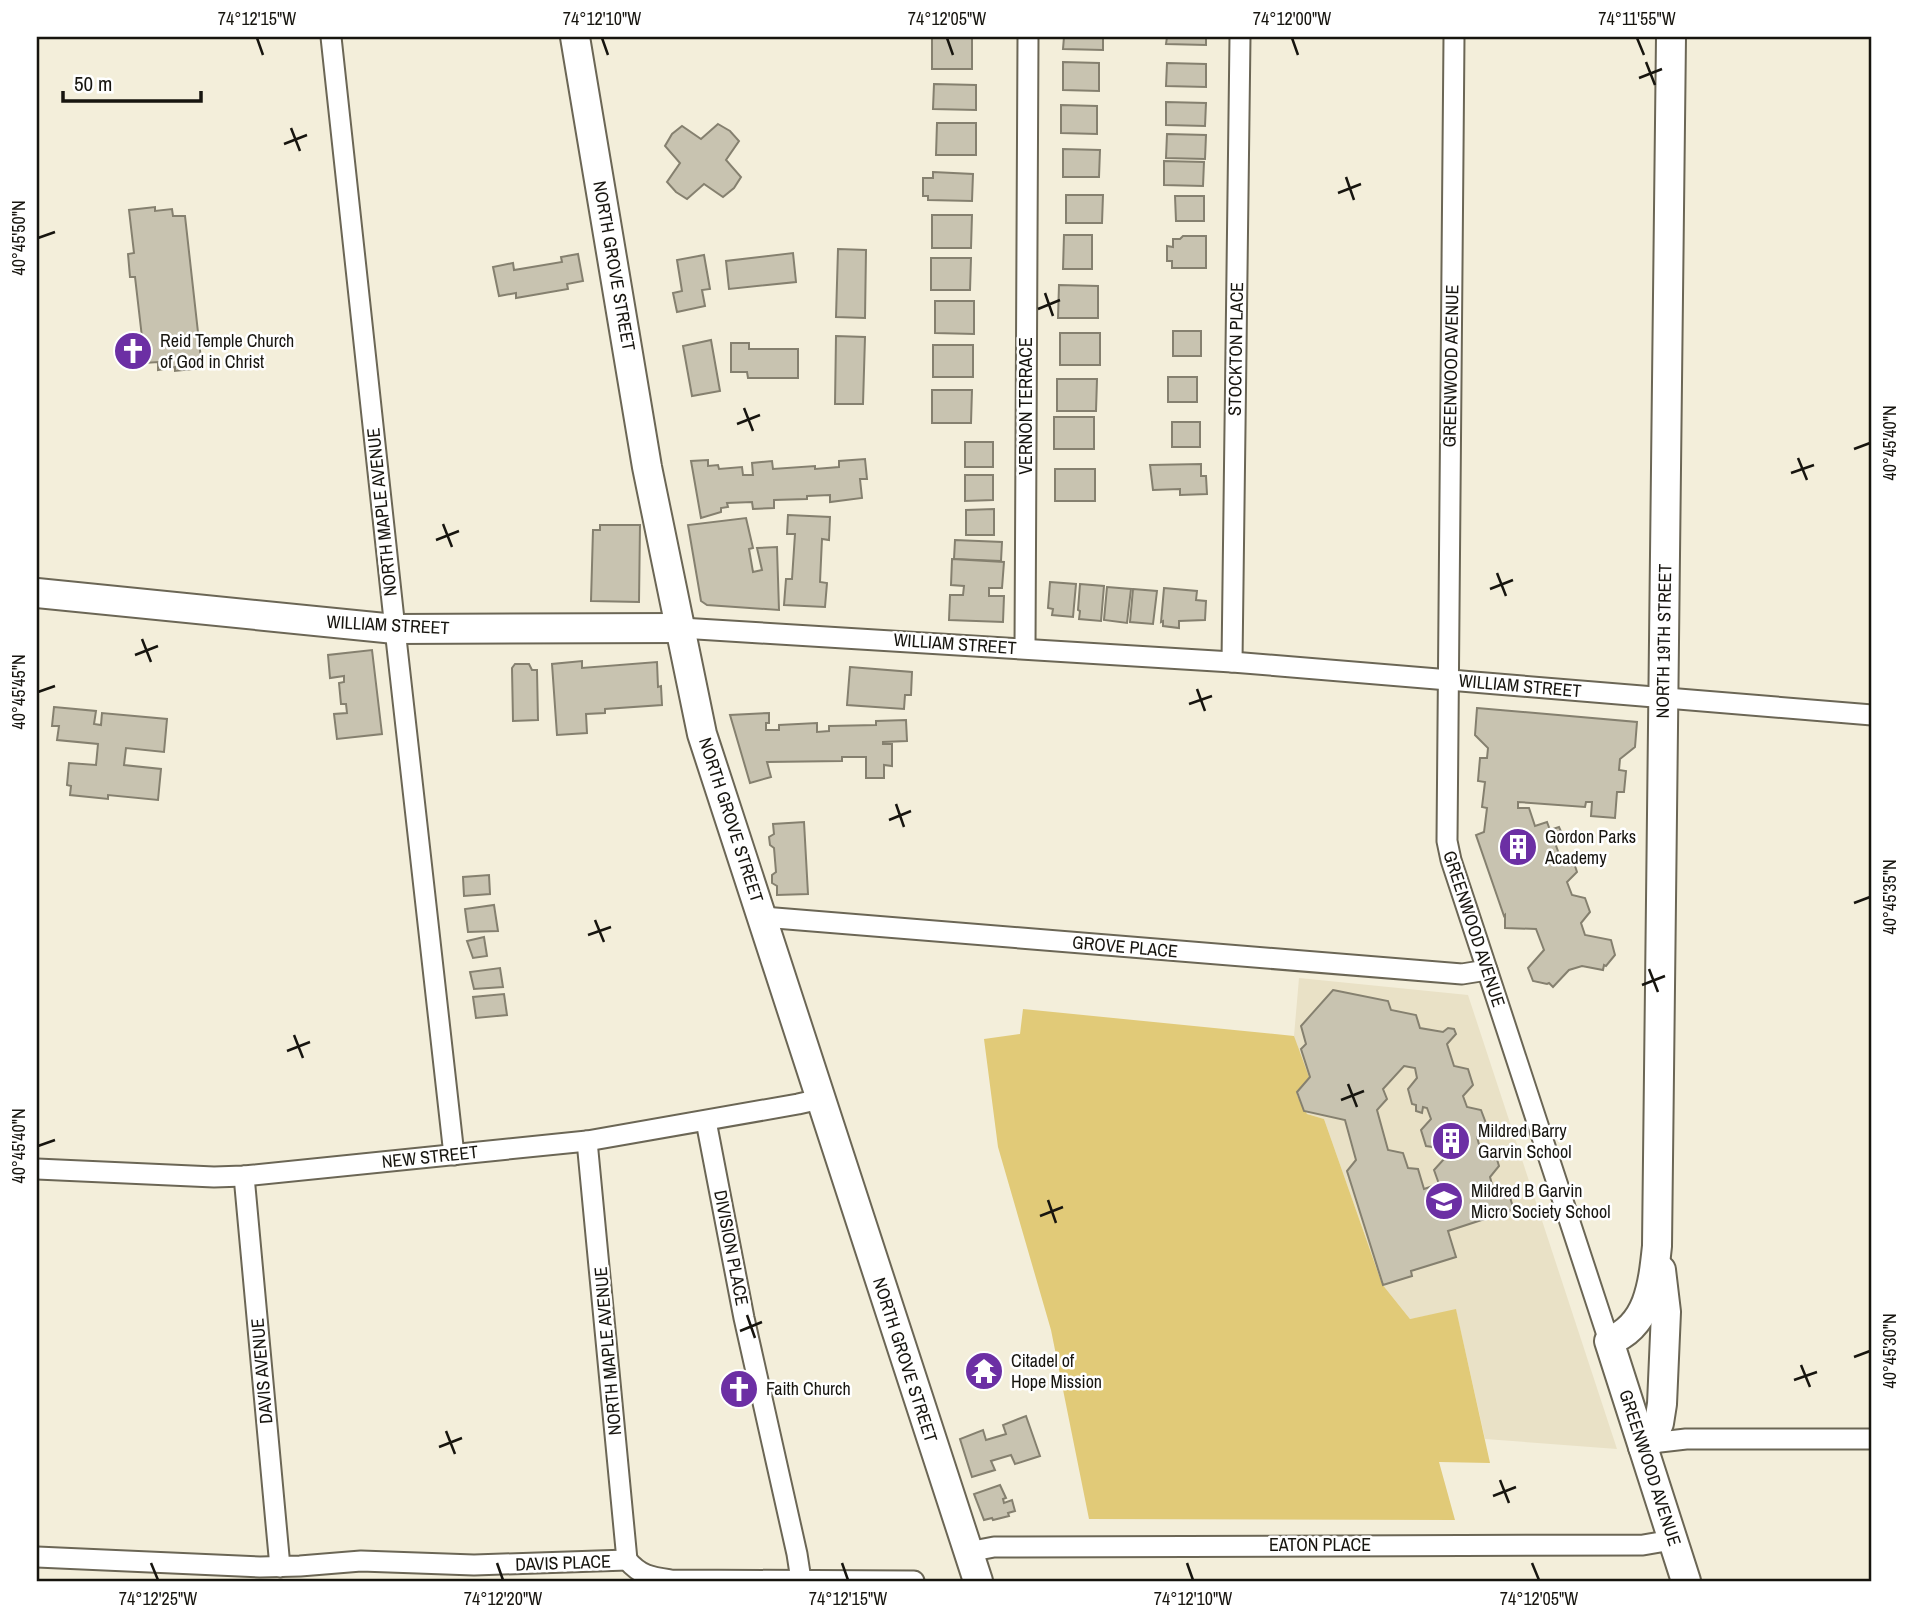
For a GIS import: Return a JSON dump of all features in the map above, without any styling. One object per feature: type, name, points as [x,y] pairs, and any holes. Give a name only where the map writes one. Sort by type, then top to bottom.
[{"type":"street","name":"NORTH MAPLE AVENUE","points":[[331,37],[394,629],[454,1155]]},
{"type":"street","name":"NORTH GROVE STREET","points":[[575,37],[647,467],[702,734],[978,1581]]},
{"type":"street","name":"VERNON TERRACE","points":[[1025,648],[1028,37]]},
{"type":"street","name":"STOCKTON PLACE","points":[[1233,662],[1240,37]]},
{"type":"street","name":"GREENWOOD AVENUE","points":[[1454,37],[1447,841],[1686,1581]]},
{"type":"street","name":"NORTH 19TH STREET","points":[[1609,1341],[1627,1333],[1639,1318],[1648,1296],[1657,1246],[1671,37]]},
{"type":"street","name":"WILLIAM STREET","points":[[37,593],[394,629],[681,628],[1025,648],[1233,662],[1872,716]]},
{"type":"street","name":"GROVE PLACE","points":[[763,917],[1462,974],[1487,970]]},
{"type":"street","name":"NEW STREET","points":[[37,1169],[244,1176],[587,1141],[820,1099]]},
{"type":"street","name":"DIVISION PLACE","points":[[706,1121],[744,1318],[801,1580]]},
{"type":"street","name":"NORTH MAPLE AVENUE","points":[[587,1141],[627,1560]]},
{"type":"street","name":"DAVIS AVENUE","points":[[244,1176],[280,1567]]},
{"type":"street","name":"NORTH 19TH STREET","points":[[1643,1447],[1655,1432],[1662,1404],[1666,1312],[1657,1246]]},
{"type":"street","points":[[1643,1447],[1686,1439],[1872,1439]]},
{"type":"street","name":"EATON PLACE","points":[[968,1552],[994,1547],[1643,1545],[1672,1540]]},
{"type":"street","name":"DAVIS PLACE","points":[[37,1557],[280,1567],[361,1561],[474,1565],[627,1560]]},
{"type":"street","points":[[627,1560],[636,1571],[650,1577],[671,1580],[914,1581]]},
{"type":"shaded area","name":"Mildred B Garvin Micro Society School","points":[[1299,978],[1468,995],[1617,1449],[1485,1439],[1456,1310],[1410,1319],[1382,1284],[1324,1119],[1307,1114],[1297,1094],[1294,1036]]},
{"type":"shaded area","points":[[1023,1009],[1294,1036],[1309,1077],[1297,1095],[1307,1114],[1324,1119],[1382,1284],[1410,1319],[1456,1309],[1490,1463],[1439,1462],[1455,1520],[1089,1519],[1051,1330],[998,1147],[984,1039],[1020,1034]]},
{"type":"building","points":[[932,37],[972,37],[972,69],[932,69]]},
{"type":"building","points":[[1064,37],[1103,37],[1103,50],[1063,49]]},
{"type":"building","points":[[1167,37],[1206,37],[1206,45],[1166,44]]},
{"type":"building","points":[[1063,62],[1099,63],[1099,91],[1063,90]]},
{"type":"building","points":[[1167,63],[1206,64],[1206,87],[1166,86]]},
{"type":"building","points":[[934,84],[976,85],[976,110],[933,109]]},
{"type":"building","points":[[1166,102],[1206,103],[1205,126],[1166,125]]},
{"type":"building","points":[[1061,105],[1097,106],[1097,134],[1061,133]]},
{"type":"building","points":[[937,123],[976,123],[976,155],[936,155]]},
{"type":"building","points":[[718,124],[730,131],[739,141],[726,160],[741,177],[734,188],[723,197],[704,184],[687,199],[667,182],[680,163],[665,146],[672,134],[682,126],[701,139]]},
{"type":"building","points":[[1167,134],[1206,135],[1205,159],[1166,158]]},
{"type":"building","points":[[1063,149],[1100,150],[1099,177],[1063,177]]},
{"type":"building","points":[[1164,161],[1204,162],[1203,186],[1164,185]]},
{"type":"building","points":[[933,172],[973,174],[972,201],[928,200],[928,196],[923,196],[923,178],[933,178]]},
{"type":"building","points":[[1066,195],[1103,195],[1102,223],[1066,223]]},
{"type":"building","points":[[1175,196],[1204,196],[1204,221],[1176,221]]},
{"type":"building","points":[[155,207],[155,211],[172,209],[173,216],[185,216],[202,368],[175,371],[175,367],[158,370],[158,362],[145,363],[135,277],[130,277],[128,254],[134,253],[129,210]]},
{"type":"building","points":[[932,215],[972,215],[971,248],[932,248]]},
{"type":"building","points":[[1064,235],[1092,235],[1092,269],[1063,269]]},
{"type":"building","points":[[1206,236],[1206,268],[1172,268],[1172,261],[1167,261],[1167,246],[1173,247],[1173,239]]},
{"type":"building","points":[[838,249],[866,250],[865,318],[836,317]]},
{"type":"building","points":[[793,253],[796,282],[729,289],[726,261]]},
{"type":"building","points":[[578,254],[583,281],[567,284],[568,289],[516,298],[516,293],[499,296],[493,267],[513,263],[514,270],[562,262],[561,257]]},
{"type":"building","points":[[704,255],[710,289],[702,290],[705,306],[677,312],[673,293],[682,291],[677,260]]},
{"type":"building","points":[[931,258],[971,258],[970,290],[931,290]]},
{"type":"building","points":[[1059,285],[1098,286],[1098,318],[1058,318]]},
{"type":"building","points":[[935,301],[974,301],[974,334],[935,333]]},
{"type":"building","points":[[1173,331],[1201,331],[1201,356],[1173,356]]},
{"type":"building","points":[[1060,333],[1100,333],[1100,365],[1060,365]]},
{"type":"building","points":[[836,336],[865,337],[863,404],[835,404]]},
{"type":"building","points":[[711,340],[720,391],[692,396],[683,346]]},
{"type":"building","points":[[731,343],[749,343],[749,349],[798,349],[798,378],[748,378],[747,372],[731,372]]},
{"type":"building","points":[[933,345],[973,345],[973,377],[933,377]]},
{"type":"building","points":[[1168,377],[1197,377],[1197,402],[1168,402]]},
{"type":"building","points":[[1057,379],[1097,379],[1096,411],[1057,411]]},
{"type":"building","points":[[932,390],[972,390],[971,423],[932,423]]},
{"type":"building","points":[[1054,417],[1094,417],[1094,449],[1054,449]]},
{"type":"building","points":[[1172,422],[1200,422],[1200,447],[1172,447]]},
{"type":"building","points":[[965,442],[993,442],[993,467],[965,467]]},
{"type":"building","points":[[865,459],[867,479],[860,479],[862,498],[830,502],[830,495],[807,496],[807,499],[774,500],[774,508],[753,509],[752,502],[727,503],[728,507],[721,508],[721,512],[701,518],[691,461],[708,460],[708,466],[718,465],[719,469],[742,467],[743,475],[753,475],[752,463],[772,461],[773,469],[815,466],[815,469],[839,467],[839,461]]},
{"type":"building","points":[[1201,464],[1201,476],[1206,476],[1207,494],[1180,495],[1180,489],[1153,490],[1150,465]]},
{"type":"building","points":[[1055,469],[1095,469],[1095,501],[1055,501]]},
{"type":"building","points":[[965,475],[993,475],[993,500],[965,501]]},
{"type":"building","points":[[994,509],[994,535],[966,535],[966,510]]},
{"type":"building","points":[[788,515],[830,517],[829,540],[822,539],[820,582],[827,583],[825,607],[784,605],[786,579],[792,579],[795,534],[787,534]]},
{"type":"building","points":[[746,518],[753,548],[749,549],[753,572],[762,570],[757,548],[777,547],[779,610],[707,605],[701,601],[688,525]]},
{"type":"building","points":[[600,525],[640,525],[639,602],[591,601],[593,530],[600,530]]},
{"type":"building","points":[[955,540],[1002,542],[1001,561],[954,559]]},
{"type":"building","points":[[952,559],[1004,562],[1002,588],[989,588],[989,596],[1004,596],[1003,622],[949,620],[950,595],[963,595],[964,586],[951,585]]},
{"type":"building","points":[[1050,582],[1076,584],[1073,617],[1052,615],[1053,609],[1048,608]]},
{"type":"building","points":[[1080,584],[1104,586],[1101,621],[1079,619]]},
{"type":"building","points":[[1107,587],[1131,589],[1127,623],[1104,620]]},
{"type":"building","points":[[1164,588],[1197,591],[1196,600],[1206,601],[1205,620],[1179,621],[1179,628],[1163,626],[1163,621],[1161,622]]},
{"type":"building","points":[[1133,589],[1157,591],[1153,624],[1130,622]]},
{"type":"building","points":[[372,650],[382,734],[337,739],[334,714],[347,713],[346,704],[341,704],[339,683],[344,682],[344,676],[330,678],[328,655]]},
{"type":"building","points":[[582,661],[582,668],[657,662],[662,705],[605,709],[605,713],[586,714],[587,733],[557,735],[552,664]]},
{"type":"building","points":[[515,664],[529,664],[532,670],[537,670],[538,720],[513,721],[512,668]]},
{"type":"building","points":[[850,667],[912,672],[911,695],[905,695],[904,709],[847,705]]},
{"type":"building","points":[[54,707],[96,711],[94,724],[101,725],[102,713],[167,719],[164,752],[126,748],[124,765],[161,769],[158,800],[108,795],[108,799],[70,795],[71,786],[67,785],[69,763],[96,765],[98,744],[57,740],[59,726],[52,726]]},
{"type":"building","name":"Gordon Parks Academy","points":[[1477,708],[1637,722],[1635,747],[1620,759],[1619,770],[1626,771],[1624,792],[1617,792],[1615,818],[1591,816],[1592,802],[1586,802],[1585,807],[1518,802],[1518,808],[1529,808],[1535,826],[1547,822],[1550,830],[1559,827],[1563,836],[1554,840],[1559,854],[1572,857],[1577,872],[1567,882],[1572,895],[1585,898],[1590,912],[1581,923],[1585,935],[1611,940],[1615,955],[1604,965],[1603,970],[1582,966],[1569,970],[1553,987],[1549,983],[1533,981],[1528,968],[1544,950],[1536,929],[1505,928],[1505,915],[1476,835],[1484,832],[1487,808],[1482,807],[1485,782],[1478,781],[1480,758],[1487,758],[1488,748],[1475,735]]},
{"type":"building","points":[[769,713],[766,730],[779,730],[779,725],[817,723],[817,732],[829,731],[829,726],[876,725],[876,721],[906,720],[907,741],[883,742],[892,744],[892,766],[884,765],[884,778],[866,778],[866,757],[842,757],[842,761],[767,762],[771,777],[750,783],[730,715]]},
{"type":"building","points":[[804,822],[808,894],[777,895],[777,886],[772,883],[772,875],[776,872],[774,848],[770,845],[769,837],[774,834],[773,824]]},
{"type":"building","points":[[489,875],[490,894],[464,896],[463,877]]},
{"type":"building","points":[[494,905],[498,931],[468,932],[465,909]]},
{"type":"building","points":[[484,937],[487,956],[473,958],[467,941]]},
{"type":"building","points":[[500,968],[503,987],[474,989],[470,972]]},
{"type":"building","name":"Mildred Barry Garvin School","points":[[1333,990],[1388,1001],[1391,1010],[1416,1015],[1420,1028],[1443,1032],[1448,1028],[1454,1029],[1456,1034],[1447,1044],[1454,1066],[1468,1069],[1473,1085],[1463,1096],[1467,1107],[1481,1110],[1487,1126],[1477,1137],[1480,1148],[1494,1150],[1499,1166],[1490,1177],[1493,1188],[1508,1191],[1513,1207],[1509,1211],[1448,1231],[1456,1257],[1411,1271],[1412,1276],[1383,1285],[1347,1171],[1356,1160],[1345,1120],[1304,1111],[1297,1092],[1310,1077],[1301,1049],[1306,1044],[1301,1026]],"holes":[[[1404,1066],[1415,1068],[1417,1078],[1408,1089],[1412,1104],[1416,1105],[1416,1111],[1422,1113],[1423,1107],[1427,1108],[1431,1119],[1421,1130],[1426,1146],[1440,1148],[1444,1159],[1434,1170],[1439,1184],[1424,1189],[1418,1169],[1408,1168],[1403,1153],[1388,1150],[1377,1110],[1387,1099],[1383,1089]]]},
{"type":"building","points":[[504,994],[507,1015],[476,1018],[473,997]]},
{"type":"building","points":[[1026,1416],[1040,1456],[1015,1464],[1011,1455],[991,1461],[995,1470],[972,1477],[960,1439],[983,1430],[986,1440],[1006,1434],[1003,1425]]},
{"type":"building","points":[[1000,1485],[1006,1498],[1003,1499],[1004,1503],[1012,1500],[1015,1511],[1008,1513],[1009,1516],[984,1520],[974,1494]]},
{"type":"place","name":"Reid Temple Church of God in Christ","points":[[133,351]]},
{"type":"place","name":"Gordon Parks Academy","points":[[1518,847]]},
{"type":"place","name":"Mildred Barry Garvin School","points":[[1451,1141]]},
{"type":"place","name":"Mildred B Garvin Micro Society School","points":[[1444,1201]]},
{"type":"place","name":"Citadel of Hope Mission","points":[[984,1371]]},
{"type":"place","name":"Faith Church","points":[[739,1389]]}]
